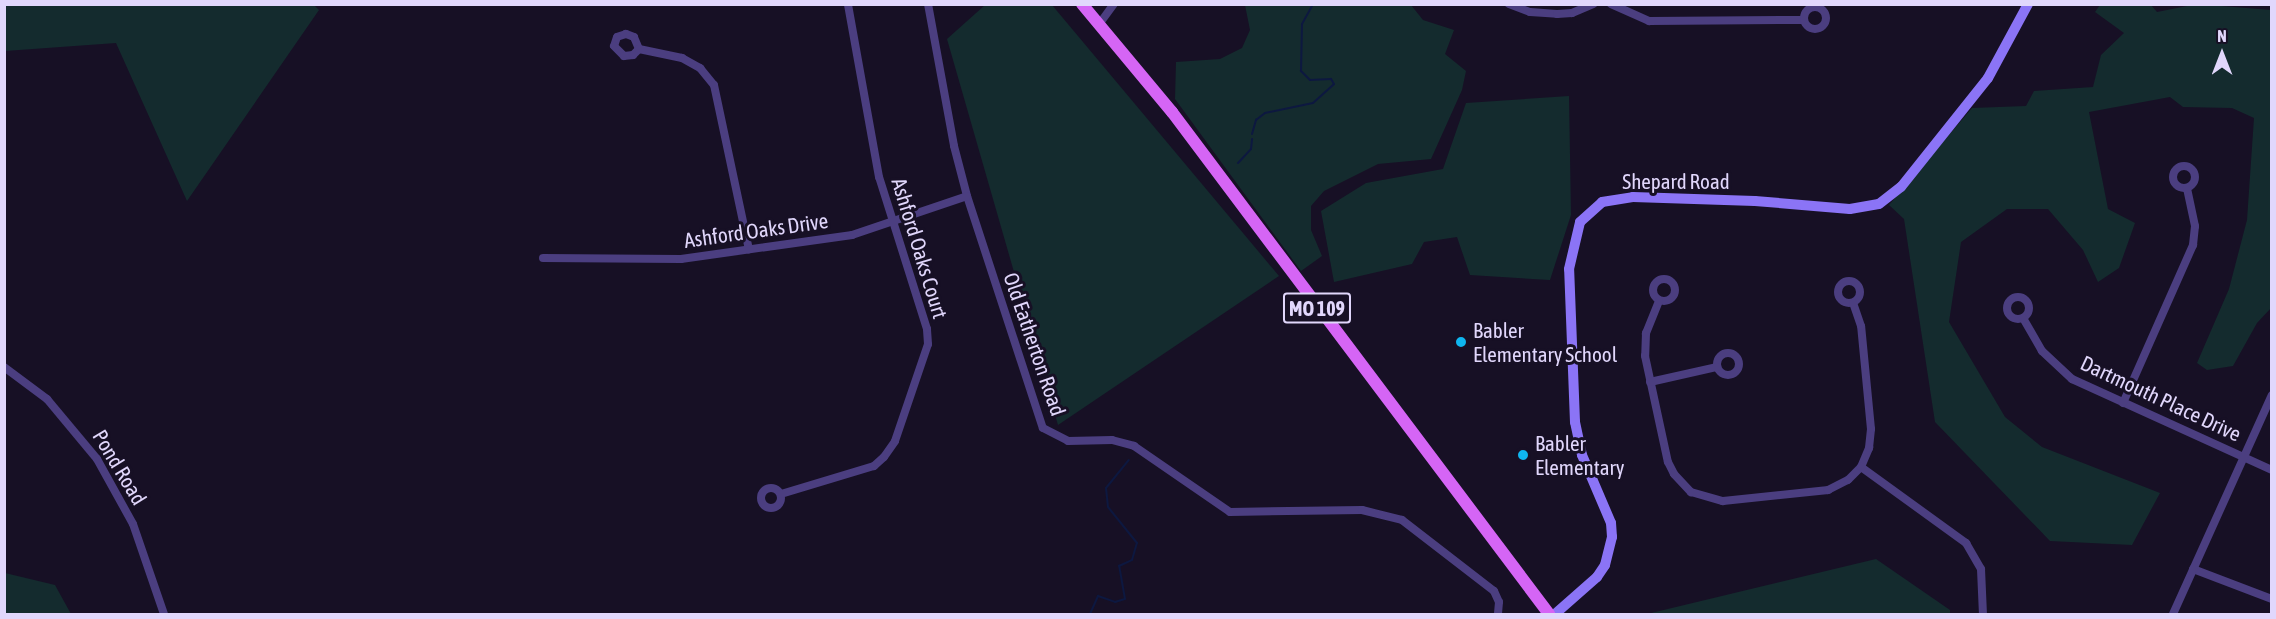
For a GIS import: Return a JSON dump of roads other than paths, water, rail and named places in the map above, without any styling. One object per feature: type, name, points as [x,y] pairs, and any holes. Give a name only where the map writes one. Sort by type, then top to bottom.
[{"type":"main road","name":"MO 109","points":[[1082,4],[1172,112],[1549,615]]},
{"type":"street","name":"Ashford Oaks Court","points":[[781,494],[874,466],[896,441],[928,344],[927,328],[879,177],[848,4]]},
{"type":"street","name":"Old Eatherton Road","points":[[928,4],[954,146],[967,196],[1040,422],[1050,435],[1068,441],[1112,440],[1134,446],[1230,512],[1362,510],[1402,520],[1450,553],[1494,591],[1499,602],[1498,615]]},
{"type":"street","points":[[1100,23],[1114,4]]},
{"type":"street","points":[[1509,4],[1530,12],[1572,14],[1593,4]]},
{"type":"street","points":[[1611,4],[1649,21],[1804,20]]},
{"type":"street","name":"Shepard Road","points":[[1555,615],[1597,577],[1605,565],[1612,537],[1611,523],[1582,455],[1575,422],[1569,269],[1580,222],[1602,202],[1633,196],[1755,201],[1850,209],[1879,204],[1901,187],[1988,78],[2028,4]]},
{"type":"street","points":[[639,49],[692,62],[714,85],[749,249]]},
{"type":"street","points":[[2122,403],[2193,245],[2195,225],[2187,188]]},
{"type":"street","name":"Ashford Oaks Drive","points":[[543,258],[681,260],[852,235],[967,196]]},
{"type":"street","points":[[1659,301],[1645,343],[1650,382],[1671,469],[1681,483],[1699,496],[1723,501],[1828,490],[1848,480],[1861,467],[1869,448],[1871,429],[1861,326],[1853,303]]},
{"type":"street","name":"Dartmouth Place Drive","points":[[2023,318],[2036,341],[2060,369],[2122,403],[2271,470]]},
{"type":"street","points":[[1650,382],[1717,367]]},
{"type":"street","name":"Pond Road","points":[[4,368],[47,399],[98,459],[133,524],[164,615]]},
{"type":"street","points":[[2173,615],[2271,395]]},
{"type":"street","points":[[1861,467],[1966,543],[1981,569],[1983,615]]},
{"type":"street","points":[[2193,569],[2271,599]]},
{"type":"waterway","points":[[1252,134],[1256,120],[1265,113],[1313,103],[1334,84],[1331,79],[1310,80],[1301,71],[1302,24],[1313,4]]},
{"type":"waterway","points":[[1238,163],[1251,149],[1252,139]]},
{"type":"waterway","points":[[1090,614],[1098,596],[1115,602],[1125,599],[1119,566],[1132,560],[1137,543],[1108,507],[1106,488],[1129,460]]},
{"type":"place","name":"Babler Elementary School","points":[[1461,342]]},
{"type":"place","name":"Babler Elementary","points":[[1523,455]]}]
